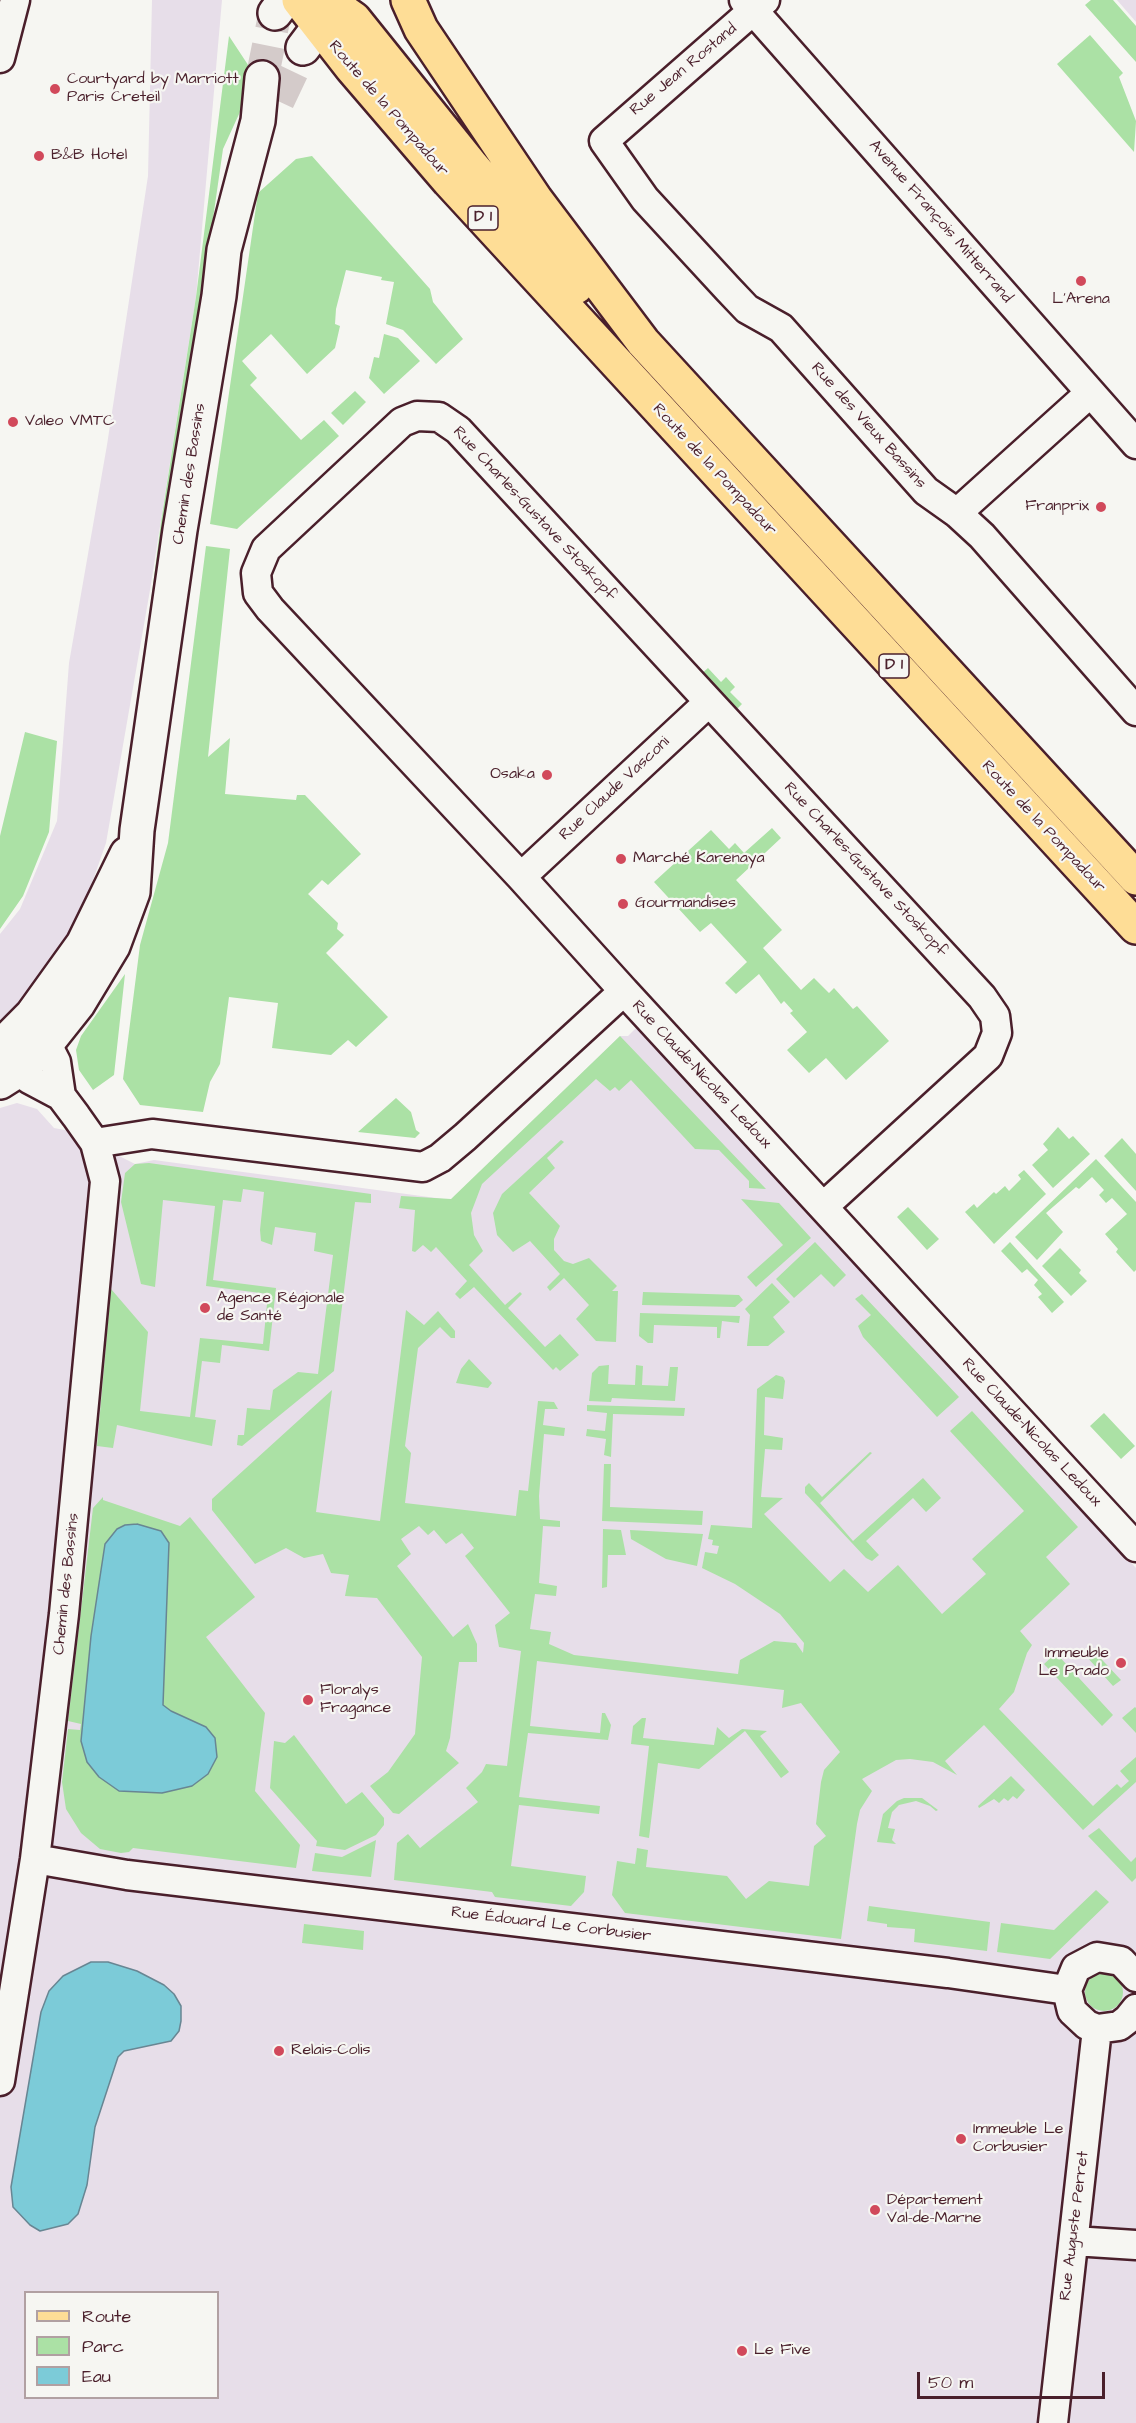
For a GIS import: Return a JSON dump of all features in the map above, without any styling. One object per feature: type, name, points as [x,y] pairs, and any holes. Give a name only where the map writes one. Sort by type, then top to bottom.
[{"type":"main road","name":"Route de la Pompadour","points":[[408,0],[421,29],[536,200],[643,342],[1136,878]]},
{"type":"main road","name":"D 1","points":[[286,4],[319,19]]},
{"type":"main road","name":"Route de la Pompadour","points":[[319,19],[465,198],[1136,927]]},
{"type":"main road","points":[[319,19],[354,19],[472,166],[711,442],[743,453]]},
{"type":"main road","name":"Chemin des Bassins","points":[[7,1060],[47,1043],[78,1004],[113,946],[133,892],[138,830],[180,530],[219,296],[224,250],[266,100]]},
{"type":"main road","name":"Chemin des Bassins","points":[[7,1060],[32,1015],[83,944],[138,830]]},
{"type":"street","points":[[0,58],[15,0]]},
{"type":"street","name":"Rue Jean Rostand","points":[[604,141],[754,4]]},
{"type":"street","name":"Avenue François Mitterrand","points":[[754,4],[1136,444]]},
{"type":"street","name":"Rue des Vieux Bassins","points":[[604,141],[645,199],[741,303],[747,309],[781,328],[918,484],[957,513],[982,536],[1136,711]]},
{"type":"street","points":[[957,513],[1090,393]]},
{"type":"street","name":"Rue Charles-Gustave Stoskopf","points":[[624,991],[521,877],[270,609],[258,593],[255,573],[266,549],[402,422],[417,416],[439,417],[458,430],[982,997],[995,1016],[997,1033],[988,1056],[823,1207]]},
{"type":"street","name":"Rue Claude Vasconi","points":[[521,877],[709,702]]},
{"type":"street","name":"Rue Claude-Nicolas Ledoux","points":[[95,1143],[152,1134],[423,1167],[441,1158],[465,1137],[624,991],[1136,1547]]},
{"type":"street","name":"Chemin des Bassins","points":[[32,1015],[56,1062],[61,1096]]},
{"type":"street","name":"Chemin des Bassins","points":[[0,2081],[34,1859],[79,1480],[105,1181],[95,1143],[61,1096],[29,1079],[7,1060]]},
{"type":"street","name":"Rue Édouard Le Corbusier","points":[[34,1859],[127,1875],[948,1973],[1067,1990]]},
{"type":"street","points":[[1134,1969],[1109,1957],[1086,1961],[1076,1968],[1067,1990],[1072,2010],[1087,2025],[1097,2029],[1119,2026],[1136,2008]]},
{"type":"street","name":"Rue Auguste Perret","points":[[1053,2423],[1097,2029]]},
{"type":"street","points":[[1074,2241],[1136,2245]]},
{"type":"shaded area","points":[[152,0],[222,0],[196,297],[150,590],[106,843],[74,934],[42,980],[0,1023],[0,934],[20,909],[57,821],[69,663],[107,445],[148,176]]},
{"type":"shaded area","points":[[1117,0],[1136,0],[1136,22]]},
{"type":"shaded area","points":[[636,1028],[1136,1568],[1136,2423],[0,2423],[0,1108],[17,1103],[37,1109],[54,1128],[70,1131],[135,1164],[154,1160],[451,1200],[620,1036],[628,1036]]},
{"type":"green space","points":[[1091,0],[1113,0],[1136,26],[1136,62],[1085,5]]},
{"type":"green space","points":[[1090,35],[1123,73],[1119,77],[1136,121],[1134,152],[1057,64]]},
{"type":"green space","points":[[229,36],[256,77],[223,149],[138,741],[133,744],[161,522],[196,297]]},
{"type":"green space","points":[[312,156],[430,289],[433,302],[463,339],[436,364],[403,330],[386,324],[394,282],[381,280],[382,277],[346,270],[336,309],[335,324],[340,326],[335,348],[307,374],[271,334],[242,361],[257,378],[250,385],[301,440],[324,420],[339,436],[237,529],[210,524],[258,193],[296,159]]},
{"type":"green space","points":[[384,334],[398,338],[420,361],[384,394],[369,378],[374,357],[379,358]]},
{"type":"green space","points":[[355,391],[366,402],[343,425],[331,413]]},
{"type":"green space","points":[[206,546],[230,549],[208,757],[230,738],[225,794],[296,800],[297,795],[305,795],[361,854],[328,885],[322,880],[308,894],[338,923],[337,929],[344,935],[326,953],[388,1017],[356,1047],[348,1040],[331,1055],[272,1048],[278,1003],[229,997],[220,1064],[210,1082],[203,1112],[140,1105],[123,1079],[140,945],[168,843]]},
{"type":"green space","points":[[708,668],[721,682],[726,677],[735,687],[730,692],[742,704],[735,711],[700,675]]},
{"type":"green space","points":[[25,732],[57,741],[49,832],[23,896],[0,929],[0,836]]},
{"type":"green space","points":[[772,828],[781,838],[736,880],[782,930],[763,948],[801,990],[814,978],[829,993],[834,988],[853,1009],[857,1006],[889,1041],[846,1080],[826,1058],[809,1073],[787,1050],[807,1032],[790,1013],[793,1011],[784,1001],[781,1004],[759,974],[736,994],[725,983],[747,962],[711,923],[700,932],[654,882],[711,830],[729,849],[735,843],[744,853]]},
{"type":"green space","points":[[125,974],[114,1075],[93,1090],[79,1070],[76,1050],[81,1036]]},
{"type":"green space","points":[[620,1036],[766,1189],[749,1188],[749,1181],[719,1150],[695,1149],[631,1080],[619,1091],[615,1087],[610,1091],[596,1079],[482,1184],[471,1213],[474,1235],[483,1251],[469,1265],[505,1305],[520,1292],[522,1294],[508,1308],[545,1347],[560,1334],[579,1355],[560,1371],[556,1367],[553,1370],[474,1287],[460,1299],[455,1294],[467,1281],[436,1247],[431,1252],[423,1245],[415,1252],[412,1251],[415,1210],[399,1208],[401,1196],[451,1199]]},
{"type":"green space","points":[[396,1098],[411,1112],[416,1130],[420,1133],[415,1138],[358,1132]]},
{"type":"green space","points":[[1058,1127],[1069,1139],[1073,1136],[1090,1154],[1053,1188],[1032,1165],[1048,1150],[1043,1144]]},
{"type":"green space","points":[[1122,1138],[1136,1154],[1136,1191],[1104,1156]]},
{"type":"green space","points":[[561,1140],[564,1142],[547,1158],[555,1168],[529,1193],[560,1226],[554,1239],[554,1250],[564,1261],[573,1264],[589,1258],[617,1286],[612,1291],[618,1291],[616,1342],[596,1341],[576,1319],[589,1305],[564,1278],[550,1291],[547,1287],[560,1274],[530,1241],[513,1252],[497,1235],[493,1213],[502,1194]]},
{"type":"green space","points":[[1096,1159],[1136,1202],[1136,1270],[1134,1272],[1116,1252],[1118,1249],[1105,1234],[1127,1214],[1112,1198],[1106,1203],[1099,1195],[1104,1190],[1092,1177],[1079,1189],[1076,1187],[1046,1213],[1063,1232],[1037,1260],[1015,1237]]},
{"type":"green space","points":[[149,1163],[371,1194],[371,1203],[355,1202],[334,1371],[242,1446],[237,1445],[238,1435],[244,1435],[247,1408],[270,1410],[273,1390],[298,1372],[318,1374],[333,1255],[314,1251],[316,1233],[275,1227],[272,1245],[261,1241],[264,1192],[243,1189],[241,1202],[223,1200],[213,1280],[276,1288],[269,1351],[222,1345],[220,1363],[202,1361],[195,1417],[216,1420],[212,1446],[117,1425],[113,1448],[97,1446],[111,1289],[148,1332],[140,1411],[190,1417],[200,1338],[263,1344],[268,1294],[206,1286],[215,1206],[163,1200],[155,1287],[141,1284],[121,1202],[125,1173],[135,1164]]},
{"type":"green space","points":[[1024,1170],[1046,1194],[994,1244],[965,1212],[974,1204],[977,1208],[994,1192],[996,1194],[1005,1186],[1009,1191],[1021,1179],[1018,1175]]},
{"type":"green space","points":[[741,1199],[779,1203],[811,1238],[756,1287],[747,1277],[783,1245]]},
{"type":"green space","points":[[908,1207],[939,1239],[927,1250],[897,1217]]},
{"type":"green space","points":[[815,1242],[846,1275],[834,1287],[821,1274],[794,1298],[776,1279]]},
{"type":"green space","points":[[1010,1242],[1064,1302],[1052,1313],[1038,1297],[1042,1294],[1034,1285],[1038,1280],[1027,1269],[1022,1273],[1001,1251]]},
{"type":"green space","points":[[1060,1248],[1081,1270],[1079,1273],[1087,1281],[1071,1296],[1042,1266]]},
{"type":"green space","points":[[772,1283],[790,1302],[773,1317],[785,1332],[768,1346],[747,1346],[750,1315],[745,1309]]},
{"type":"green space","points":[[643,1292],[739,1295],[743,1300],[735,1307],[642,1305]]},
{"type":"green space","points":[[862,1294],[959,1397],[937,1417],[863,1337],[858,1326],[871,1315],[855,1299]]},
{"type":"green space","points":[[406,1310],[424,1325],[438,1311],[455,1331],[455,1338],[451,1338],[440,1327],[418,1348],[405,1446],[411,1453],[405,1503],[516,1516],[519,1490],[528,1491],[538,1401],[554,1402],[558,1409],[545,1409],[543,1425],[565,1428],[564,1436],[544,1434],[539,1496],[540,1519],[560,1521],[560,1527],[543,1526],[539,1583],[557,1586],[556,1596],[535,1594],[530,1629],[551,1632],[549,1644],[574,1655],[738,1674],[740,1660],[774,1641],[796,1643],[803,1653],[804,1643],[780,1614],[735,1584],[702,1568],[705,1552],[717,1554],[719,1546],[712,1545],[713,1540],[708,1539],[711,1525],[752,1528],[757,1389],[776,1375],[783,1377],[785,1381],[783,1399],[765,1397],[764,1435],[783,1438],[782,1450],[765,1449],[761,1497],[783,1498],[764,1514],[830,1582],[844,1569],[868,1592],[898,1565],[942,1614],[986,1574],[972,1559],[1024,1511],[950,1431],[972,1411],[1078,1527],[1046,1557],[1070,1584],[1020,1631],[1032,1645],[1027,1653],[1014,1692],[999,1709],[1093,1806],[1117,1784],[1121,1788],[1129,1781],[1120,1771],[1136,1757],[1136,1782],[1083,1830],[984,1725],[945,1761],[957,1775],[933,1762],[910,1759],[896,1760],[862,1779],[872,1791],[860,1810],[857,1824],[841,1939],[625,1913],[612,1895],[617,1861],[635,1864],[637,1848],[648,1850],[646,1867],[727,1876],[746,1899],[769,1881],[809,1886],[814,1846],[826,1836],[816,1824],[821,1782],[824,1770],[840,1752],[801,1703],[782,1708],[784,1690],[537,1661],[530,1726],[600,1733],[602,1713],[605,1713],[611,1725],[608,1740],[528,1733],[519,1797],[600,1806],[599,1814],[519,1805],[511,1866],[586,1876],[584,1892],[571,1906],[495,1897],[492,1892],[394,1880],[397,1843],[408,1834],[420,1848],[478,1802],[466,1788],[482,1772],[486,1764],[507,1766],[521,1651],[499,1647],[495,1625],[510,1613],[465,1556],[474,1548],[462,1533],[446,1544],[434,1530],[428,1535],[419,1526],[401,1539],[411,1554],[397,1566],[453,1637],[468,1624],[477,1644],[477,1662],[459,1662],[450,1738],[446,1751],[459,1763],[399,1814],[393,1813],[370,1786],[388,1772],[415,1734],[422,1657],[377,1598],[345,1596],[349,1575],[331,1573],[323,1554],[304,1558],[286,1548],[255,1564],[212,1510],[212,1499],[332,1390],[316,1512],[380,1521]]},
{"type":"green space","points":[[640,1313],[740,1316],[739,1323],[722,1321],[720,1338],[717,1338],[717,1327],[654,1325],[653,1343],[648,1343],[639,1336]]},
{"type":"green space","points":[[469,1359],[492,1383],[488,1388],[456,1383],[461,1369]]},
{"type":"green space","points":[[609,1365],[608,1384],[635,1385],[636,1365],[643,1366],[642,1385],[668,1386],[670,1367],[678,1367],[675,1401],[612,1398],[611,1402],[589,1401],[592,1373],[599,1366]]},
{"type":"green space","points":[[587,1405],[685,1408],[684,1416],[613,1414],[611,1457],[604,1455],[606,1439],[586,1436],[587,1429],[605,1431],[607,1413],[587,1411]]},
{"type":"green space","points":[[1104,1413],[1135,1446],[1121,1459],[1090,1426]]},
{"type":"green space","points":[[870,1452],[872,1453],[820,1503],[853,1541],[923,1478],[941,1498],[926,1512],[913,1498],[866,1541],[879,1555],[872,1561],[866,1558],[805,1493],[805,1487],[809,1483],[822,1497]]},
{"type":"green space","points":[[604,1464],[611,1464],[610,1507],[703,1511],[702,1525],[602,1521]]},
{"type":"green space","points":[[103,1497],[103,1500],[180,1526],[190,1517],[255,1597],[206,1637],[265,1713],[255,1791],[300,1845],[296,1868],[133,1848],[129,1852],[121,1853],[100,1849],[81,1833],[66,1809],[62,1782],[68,1729],[80,1730],[81,1724],[68,1721],[93,1508]]},
{"type":"green space","points":[[603,1529],[621,1530],[626,1555],[608,1555],[607,1587],[602,1588]]},
{"type":"green space","points":[[630,1530],[703,1534],[697,1566],[666,1559],[631,1539]]},
{"type":"green space","points":[[1090,1647],[1121,1680],[1113,1686],[1086,1656]]},
{"type":"green space","points":[[1056,1653],[1113,1715],[1102,1726],[1044,1664]]},
{"type":"green space","points":[[1136,1708],[1136,1733],[1122,1718]]},
{"type":"green space","points":[[642,1718],[646,1718],[643,1738],[714,1745],[717,1727],[729,1738],[742,1729],[767,1731],[760,1736],[789,1772],[781,1778],[745,1731],[699,1769],[658,1763],[649,1838],[639,1836],[649,1746],[631,1744],[633,1726]]},
{"type":"green space","points":[[294,1735],[346,1804],[362,1792],[384,1818],[384,1825],[376,1835],[345,1850],[316,1846],[317,1841],[270,1788],[274,1741],[285,1743]]},
{"type":"green space","points":[[1011,1776],[1025,1790],[1017,1799],[1013,1796],[1008,1801],[1004,1798],[999,1803],[994,1799],[979,1808],[978,1806]]},
{"type":"green space","points":[[904,1798],[922,1798],[938,1810],[916,1801],[899,1805],[892,1812],[888,1828],[895,1829],[892,1840],[896,1844],[877,1842],[883,1814],[897,1801]]},
{"type":"green space","points":[[1099,1828],[1131,1862],[1136,1857],[1136,1878],[1132,1882],[1088,1836]]},
{"type":"green space","points":[[376,1840],[371,1877],[312,1871],[315,1853],[342,1857]]},
{"type":"green space","points":[[1096,1890],[1109,1902],[1050,1959],[997,1952],[1001,1923],[1054,1930]]},
{"type":"green space","points":[[869,1906],[990,1922],[987,1951],[914,1942],[915,1929],[887,1927],[887,1924],[867,1921]]},
{"type":"green space","points":[[304,1924],[364,1931],[363,1950],[302,1943]]},
{"type":"green space","points":[[1104,1973],[1117,1979],[1123,1992],[1117,2005],[1104,2011],[1091,2005],[1085,1992],[1091,1979]]},
{"type":"water","points":[[137,1524],[161,1531],[169,1543],[163,1705],[206,1727],[215,1738],[217,1757],[208,1774],[192,1786],[162,1793],[119,1791],[99,1777],[87,1762],[81,1741],[91,1636],[105,1544],[117,1529],[125,1525]]},
{"type":"water","points":[[91,1962],[108,1962],[137,1971],[164,1985],[174,1994],[181,2006],[181,2021],[179,2031],[171,2041],[124,2051],[118,2057],[95,2127],[87,2185],[78,2214],[68,2224],[40,2231],[30,2225],[13,2207],[11,2187],[41,2012],[49,1991],[63,1976]]},
{"type":"tunnel","points":[[262,78],[275,13]]},
{"type":"tunnel","points":[[278,101],[303,48]]},
{"type":"place","name":"Courtyard by Marriott Paris Creteil","points":[[55,89]]},
{"type":"place","name":"B&B Hotel","points":[[39,156]]},
{"type":"place","name":"L'Arena","points":[[1081,281]]},
{"type":"place","name":"Valeo VMTC","points":[[13,422]]},
{"type":"place","name":"Franprix","points":[[1101,507]]},
{"type":"place","name":"Osaka","points":[[547,775]]},
{"type":"place","name":"Marché Karenaya","points":[[621,859]]},
{"type":"place","name":"Gourmandises","points":[[623,904]]},
{"type":"place","name":"Agence Régionale de Santé","points":[[205,1308]]},
{"type":"place","name":"Immeuble Le Prado","points":[[1121,1663]]},
{"type":"place","name":"Floralys Fragance","points":[[308,1700]]},
{"type":"place","name":"Relais-Colis","points":[[279,2051]]},
{"type":"place","name":"Immeuble Le Corbusier","points":[[961,2139]]},
{"type":"place","name":"Département Val-de-Marne","points":[[875,2210]]},
{"type":"place","name":"Le Five","points":[[742,2351]]}]
